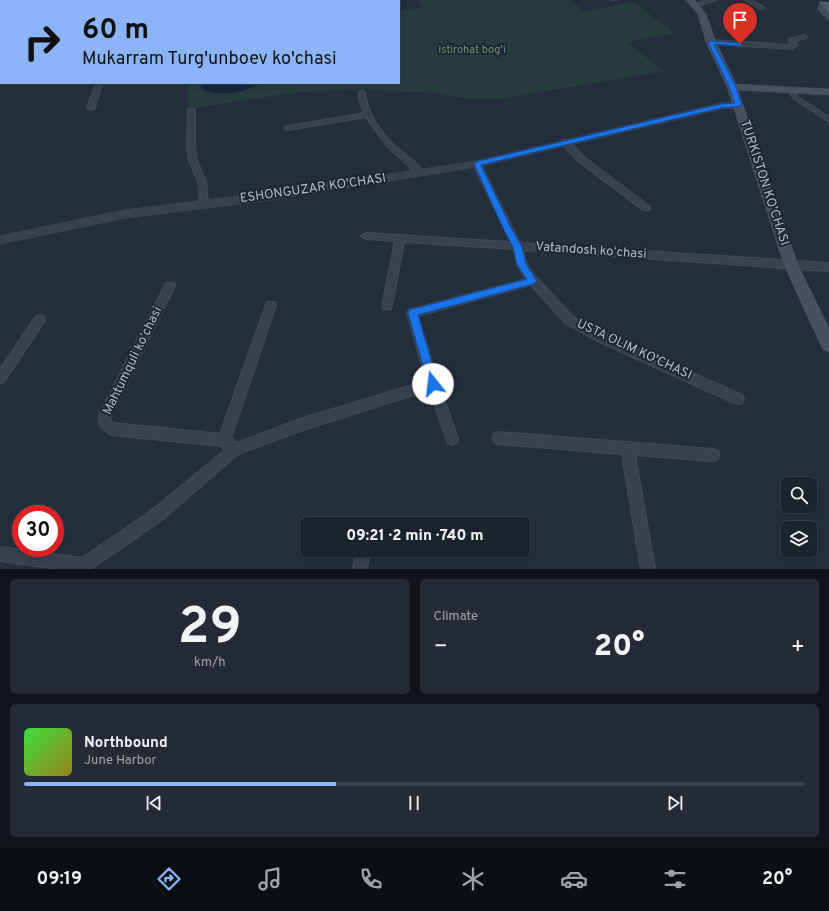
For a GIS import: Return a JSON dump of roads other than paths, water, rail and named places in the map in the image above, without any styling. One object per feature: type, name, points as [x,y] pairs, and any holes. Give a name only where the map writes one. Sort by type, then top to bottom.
[{"type":"main road","name":"TURKISTON KO’CHASI","points":[[693,2],[702,14],[711,42],[739,105],[791,265],[829,345]]},
{"type":"main road","points":[[732,87],[829,92]]},
{"type":"street","points":[[693,2],[712,0]]},
{"type":"street","points":[[747,0],[762,8]]},
{"type":"street","points":[[711,42],[793,47],[794,45],[790,40],[804,37]]},
{"type":"street","points":[[91,108],[99,84]]},
{"type":"street","points":[[790,90],[796,98],[829,120]]},
{"type":"street","points":[[362,92],[362,98],[368,114],[387,140],[415,165],[421,173]]},
{"type":"street","name":"ESHONGUZAR KO'CHASI","points":[[0,240],[125,214],[204,204],[477,164],[721,106],[739,105]]},
{"type":"street","points":[[191,111],[191,146],[193,161],[202,181],[204,204]]},
{"type":"street","points":[[288,128],[368,114]]},
{"type":"street","points":[[565,142],[582,160],[646,208]]},
{"type":"street","name":"USTA OLIM KO'CHASI","points":[[477,164],[508,230],[518,247],[522,265],[533,281],[569,320],[606,340],[738,398]]},
{"type":"street","name":"Vatandosh koʻchasi","points":[[366,236],[829,267]]},
{"type":"street","points":[[387,306],[400,239]]},
{"type":"street","points":[[452,439],[433,384],[412,313],[533,281]]},
{"type":"street","name":"Mahtumquli koʻchasi","points":[[170,286],[104,417],[105,424],[112,429],[224,440]]},
{"type":"street","points":[[234,450],[224,440],[271,305]]},
{"type":"street","points":[[0,378],[40,319]]},
{"type":"street","points":[[0,554],[81,567],[157,515],[234,450],[303,424],[433,384]]},
{"type":"street","points":[[498,438],[714,455]]},
{"type":"street","points":[[627,448],[648,569]]},
{"type":"street","points":[[360,569],[362,557]]},
{"type":"water","points":[[200,84],[259,84],[233,93],[217,93],[203,90]]},
{"type":"park label","name":"Istirohat bog'i","points":[[472,50]]}]
